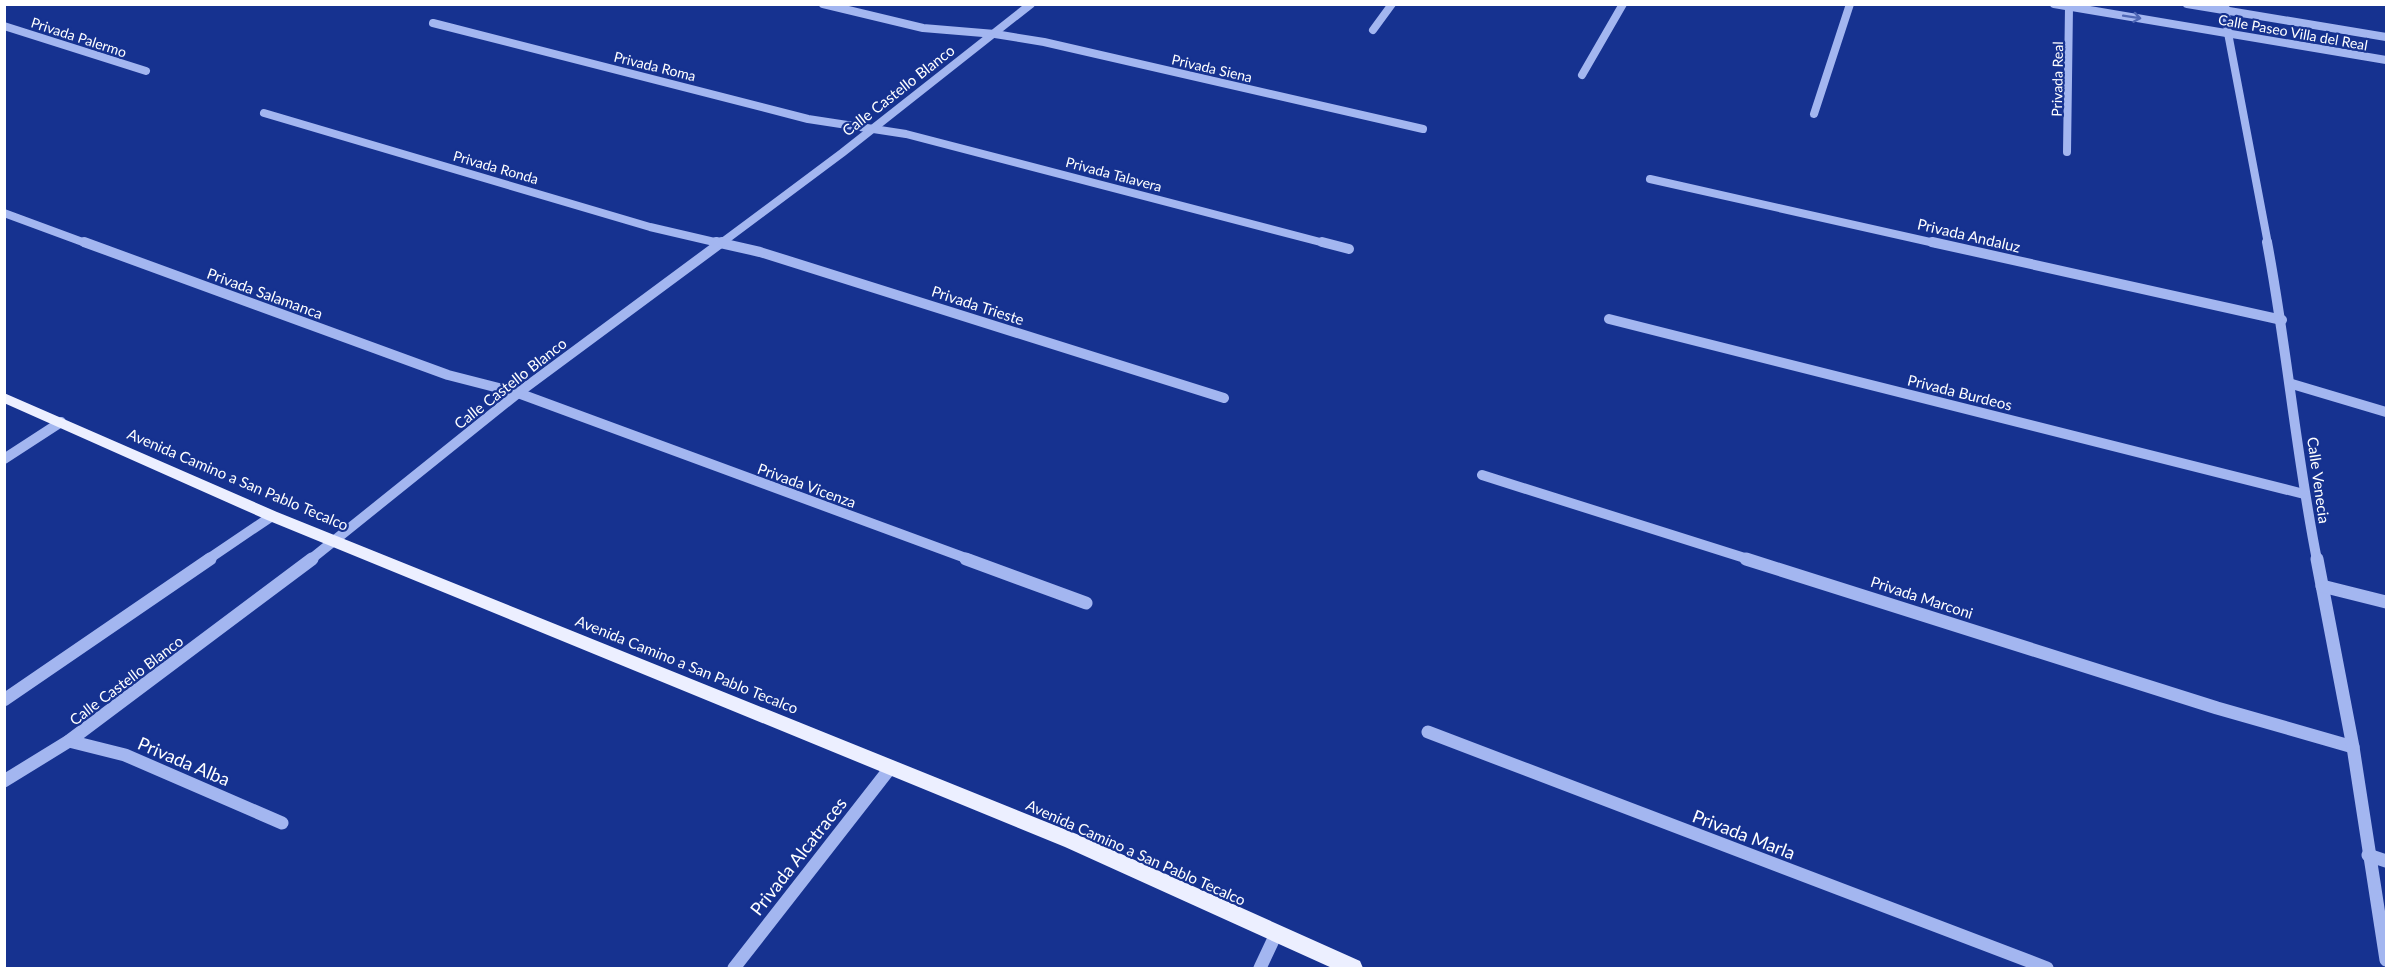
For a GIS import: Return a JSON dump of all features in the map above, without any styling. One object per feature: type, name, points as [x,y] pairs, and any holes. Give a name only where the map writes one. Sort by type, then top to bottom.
[{"type":"main road","name":"Avenida Camino a San Pablo Tecalco","points":[[4,397],[272,516],[1072,841],[1353,969]]},
{"type":"street","name":"Privada Siena","points":[[823,4],[923,28],[995,34],[1044,42],[1423,129]]},
{"type":"street","name":"Calle Castello Blanco","points":[[4,781],[69,741],[336,541],[518,393],[722,243],[1031,4]]},
{"type":"street","points":[[1373,30],[1392,4]]},
{"type":"street","points":[[1582,75],[1623,4]]},
{"type":"street","points":[[1814,114],[1850,4]]},
{"type":"street","name":"Calle Paseo Villa del Real","points":[[2054,4],[2386,60]]},
{"type":"street","name":"Calle Paseo Villa del Real","points":[[2187,4],[2226,8],[2386,37]]},
{"type":"street","name":"Privada Real","points":[[2067,152],[2069,7]]},
{"type":"street","name":"Calle Venecia","points":[[2226,8],[2228,33],[2282,320],[2292,384],[2304,494],[2353,747],[2386,960]]},
{"type":"street","name":"Privada Roma","points":[[433,23],[808,119],[872,129]]},
{"type":"street","name":"Privada Palermo","points":[[4,26],[146,71]]},
{"type":"street","name":"Privada Ronda","points":[[264,112],[650,227],[722,243]]},
{"type":"street","name":"Privada Talavera","points":[[872,129],[906,134],[1349,249]]},
{"type":"street","name":"Privada Andaluz","points":[[1650,179],[2282,320]]},
{"type":"street","name":"Privada Salamanca","points":[[4,213],[448,375],[518,393]]},
{"type":"street","name":"Privada Trieste","points":[[722,243],[771,255],[1224,398]]},
{"type":"street","name":"Privada Burdeos","points":[[1609,319],[2304,494]]},
{"type":"street","points":[[2292,384],[2386,412]]},
{"type":"street","name":"Privada Vicenza","points":[[518,393],[1086,603]]},
{"type":"street","points":[[4,459],[61,422]]},
{"type":"street","name":"Privada Marconi","points":[[1482,475],[2217,708],[2353,747]]},
{"type":"street","points":[[4,700],[272,516]]},
{"type":"street","points":[[2322,586],[2386,602]]},
{"type":"street","name":"Privada Marla","points":[[1428,732],[2048,969]]},
{"type":"street","name":"Privada Alba","points":[[69,741],[125,755],[282,823]]},
{"type":"street","name":"Privada Alcatraces","points":[[734,969],[891,766]]},
{"type":"street","points":[[2368,855],[2386,861]]},
{"type":"street","points":[[1260,969],[1276,934]]}]
